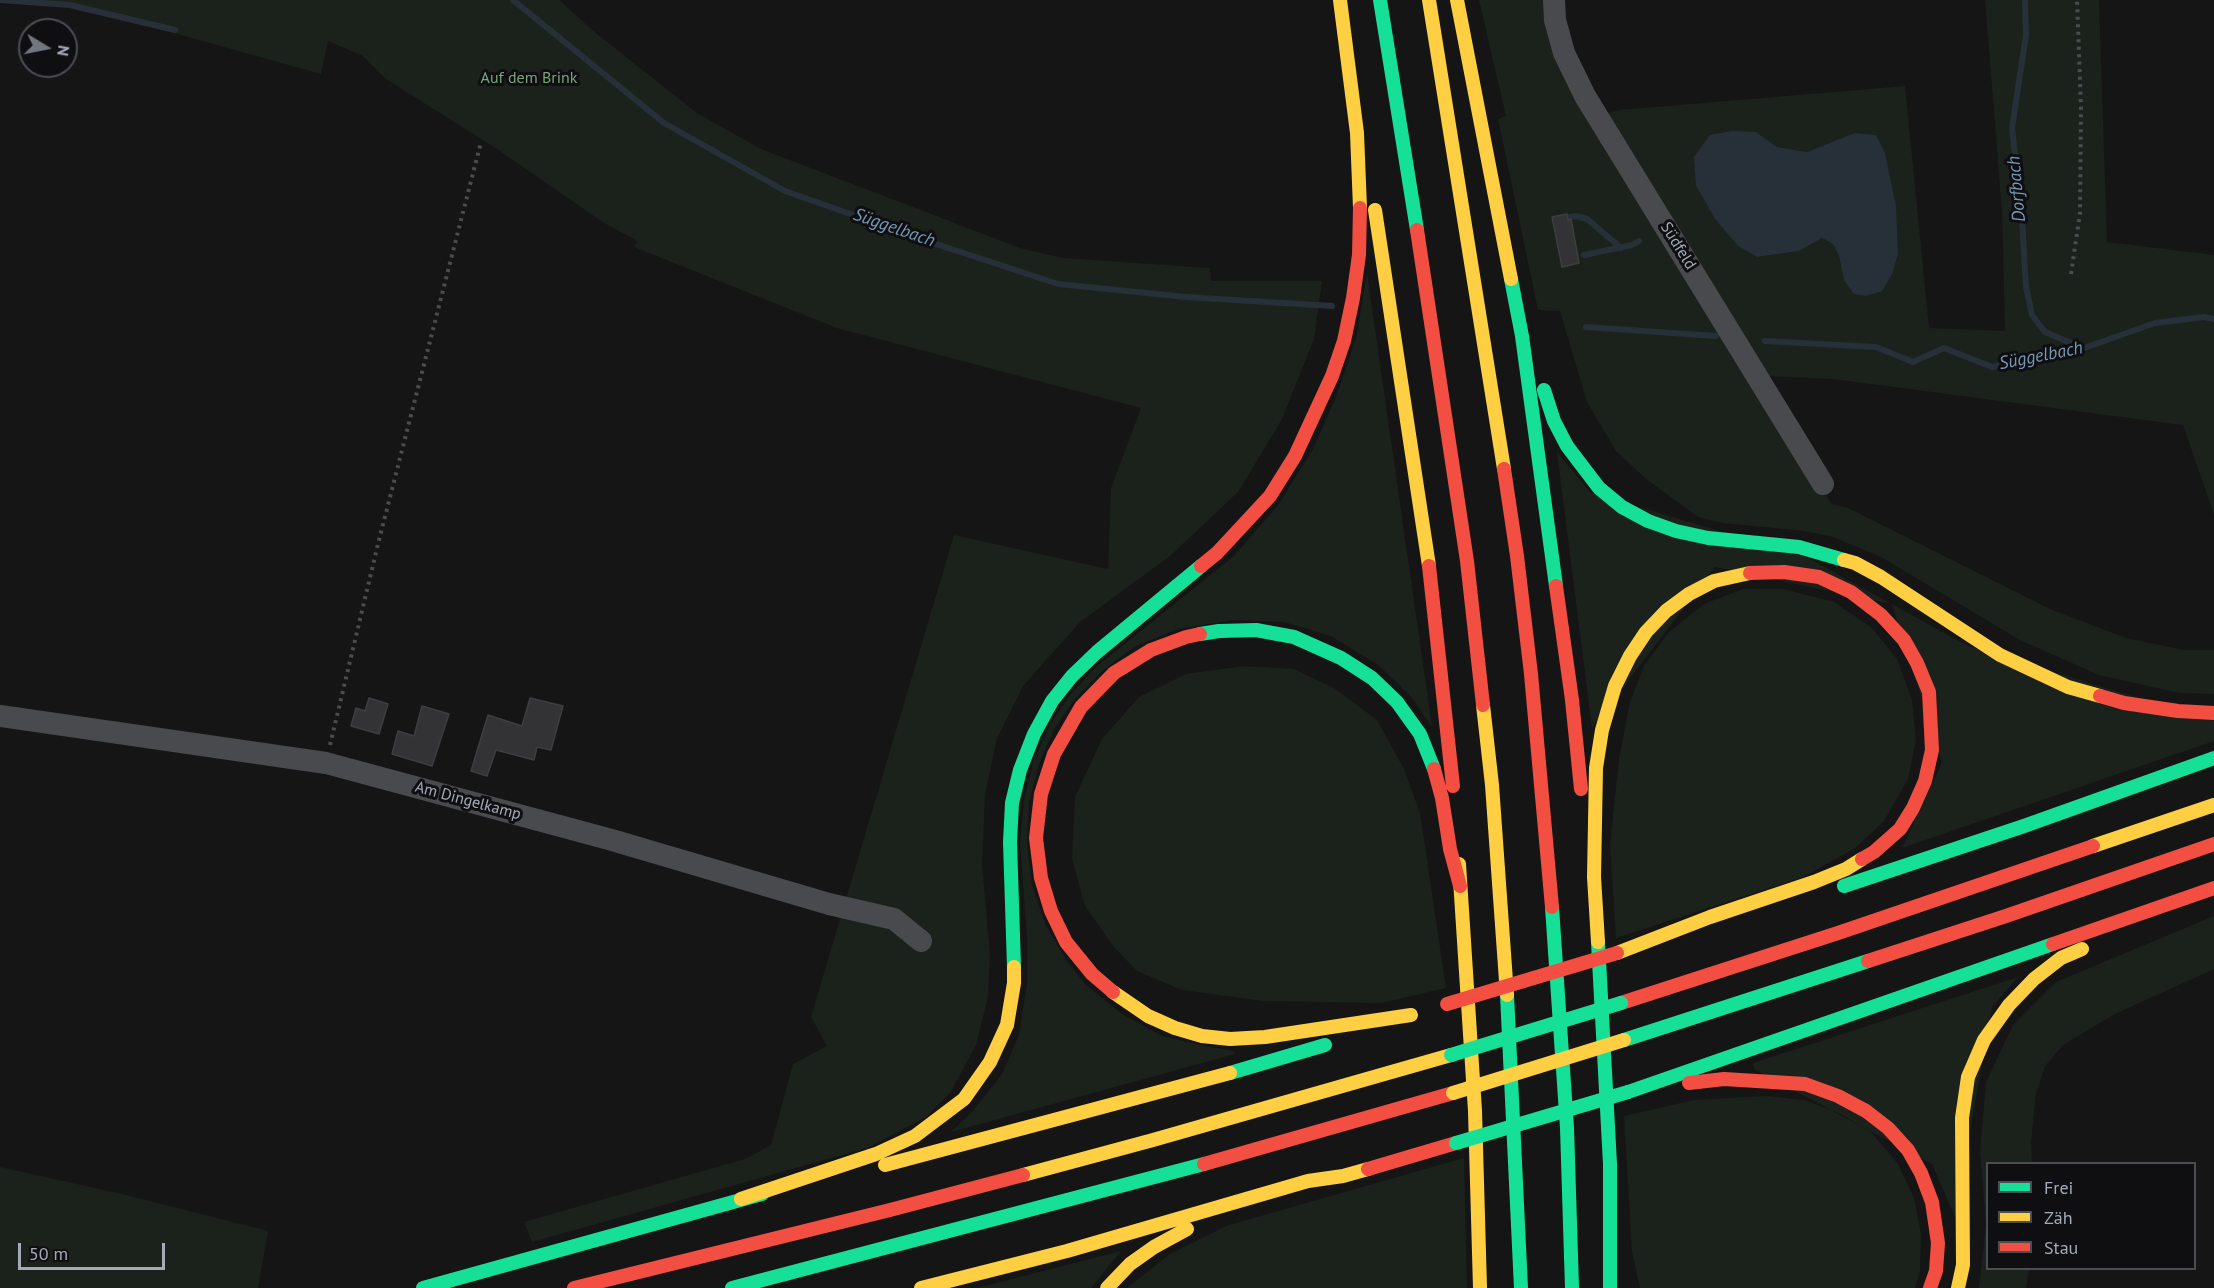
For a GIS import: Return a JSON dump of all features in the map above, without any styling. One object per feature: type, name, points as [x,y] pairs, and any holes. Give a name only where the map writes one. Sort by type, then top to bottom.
[{"type":"highway","points":[[741,1199],[876,1154],[915,1136],[964,1099],[990,1062],[1007,1025],[1014,983],[1011,813],[1020,770],[1034,734],[1052,701],[1072,676],[1097,652],[1216,553],[1270,496],[1295,456],[1332,376],[1344,341],[1359,255],[1357,133],[1340,0]]},
{"type":"highway","points":[[1380,0],[1431,315],[1467,561],[1488,749],[1505,963],[1521,1288]]},
{"type":"highway","points":[[1429,0],[1483,330],[1531,674],[1556,953],[1567,1128],[1572,1288]]},
{"type":"highway","points":[[1457,0],[1522,336],[1594,877]]},
{"type":"highway","points":[[1357,133],[1370,179],[1428,558],[1450,754],[1475,1111],[1480,1288]]},
{"type":"highway","points":[[1522,336],[1554,421],[1567,446],[1599,488],[1622,507],[1648,521],[1676,531],[1708,538],[1798,547],[1855,563],[2000,655],[2068,687],[2124,703],[2178,711],[2214,713]]},
{"type":"highway","points":[[1610,1288],[1610,1164],[1594,877],[1596,768],[1602,730],[1615,686],[1630,656],[1646,632],[1666,611],[1689,594],[1714,581],[1740,574],[1784,572],[1819,578],[1851,592],[1881,615],[1904,640],[1929,692],[1932,750],[1925,782],[1900,829],[1874,852],[1846,869],[1814,882],[1710,916],[1617,953]]},
{"type":"highway","points":[[1411,1015],[1265,1037],[1230,1039],[1202,1036],[1175,1028],[1148,1016],[1118,997],[1092,974],[1066,942],[1051,911],[1041,878],[1036,838],[1038,816],[1041,794],[1054,754],[1082,707],[1114,673],[1151,650],[1186,637],[1219,631],[1256,630],[1294,637],[1341,658],[1372,678],[1397,702],[1420,734],[1433,764],[1442,798],[1450,849],[1460,886]]},
{"type":"highway","points":[[423,1288],[741,1199],[936,1152],[1217,1077],[1342,1040],[1411,1015],[1617,953],[1680,938],[1828,891],[2024,826],[2214,758]]},
{"type":"highway","points":[[574,1288],[959,1192],[1153,1140],[1450,1055],[1621,1003],[1872,922],[2214,805]]},
{"type":"highway","points":[[732,1288],[1132,1184],[1453,1093],[1995,920],[2214,844]]},
{"type":"highway","points":[[921,1288],[1067,1251],[1308,1181],[1342,1176],[1628,1092],[2214,888]]},
{"type":"highway","points":[[2121,935],[2214,901]]},
{"type":"highway","points":[[1959,1288],[1963,1265],[1964,1222],[1961,1161],[1962,1118],[1968,1077],[1984,1040],[2009,1005],[2034,979],[2061,958],[2100,943]]},
{"type":"highway","points":[[1628,1092],[1724,1078],[1772,1081],[1805,1084],[1838,1096],[1866,1112],[1888,1128],[1908,1150],[1921,1173],[1932,1202],[1938,1243],[1936,1271],[1930,1288]]},
{"type":"highway","points":[[1610,1164],[1619,1214],[1620,1270],[1623,1279]]},
{"type":"highway","points":[[1107,1288],[1130,1264],[1177,1233],[1306,1193],[1342,1176]]},
{"type":"street","name":"Südfeld","points":[[1554,0],[1555,20],[1564,53],[1585,96],[1823,484]]},
{"type":"street","name":"Am Dingelkamp","points":[[0,716],[326,763],[612,840],[829,904],[894,919],[921,941]]},
{"type":"path","points":[[2071,274],[2080,213],[2081,108],[2077,0]]},
{"type":"path","points":[[326,763],[381,532],[481,142]]},
{"type":"green space","name":"Auf dem Brink","points":[[0,0],[559,0],[597,34],[697,113],[761,149],[1020,248],[1063,258],[1210,268],[1211,281],[1322,281],[1314,339],[1282,419],[1238,492],[1170,556],[1080,622],[1023,686],[997,738],[985,795],[982,864],[990,955],[988,997],[976,1045],[950,1093],[926,1117],[867,1148],[532,1242],[524,1222],[745,1159],[771,1145],[793,1064],[827,1046],[811,1017],[954,535],[1108,569],[1111,488],[1141,408],[837,328],[634,247],[638,241],[604,223],[497,149],[386,79],[363,56],[328,41],[321,74],[113,16],[70,7],[0,3]]},
{"type":"green space","points":[[1479,0],[1548,0],[1590,117],[1620,110],[1905,86],[1929,328],[2005,331],[2002,211],[1985,0],[2099,0],[2107,242],[2214,255],[2214,514],[2183,425],[1833,379],[1766,376],[1805,466],[1832,504],[1848,508],[2050,609],[2126,638],[2184,650],[2214,650],[2214,694],[2179,693],[2099,675],[2020,640],[1881,557],[1833,537],[1805,531],[1723,523],[1698,517],[1645,478],[1616,451],[1587,402],[1560,311],[1538,310],[1498,119],[1506,116]],"holes":[[[1756,132],[1777,147],[1807,152],[1828,144],[1844,280],[1839,256],[1833,244],[1822,238],[1799,251],[1757,257],[1738,246],[1715,219],[1696,186]]]},
{"type":"green space","points":[[1367,273],[1432,727],[1409,694],[1378,665],[1331,636],[1284,622],[1233,620],[1178,629],[1134,647],[1101,672],[1075,699],[1054,729],[1039,764],[1029,802],[1027,843],[1032,885],[1046,926],[1066,960],[1086,985],[1122,1014],[1162,1036],[1234,1051],[1235,1054],[951,1132],[973,1111],[1002,1074],[1019,1035],[1027,984],[1027,937],[1020,844],[1024,800],[1033,762],[1049,726],[1070,695],[1096,667],[1234,556],[1279,504],[1313,449],[1336,397],[1356,339]]},
{"type":"green space","points":[[1557,452],[1590,492],[1808,558],[1891,604],[1715,567],[1592,728]]},
{"type":"green space","points":[[1743,589],[1783,589],[1834,602],[1872,628],[1897,659],[1912,700],[1916,740],[1908,779],[1884,821],[1854,849],[1801,878],[1616,938],[1610,845],[1619,759],[1630,702],[1644,666],[1668,633],[1704,604]]},
{"type":"green space","points":[[1892,604],[1968,646],[2214,721],[2214,741],[1902,848],[1942,763]]},
{"type":"green space","points":[[1244,666],[1294,669],[1334,688],[1377,720],[1404,769],[1420,813],[1446,988],[1381,1003],[1264,1001],[1182,990],[1137,971],[1114,947],[1085,906],[1072,859],[1075,797],[1102,739],[1139,697],[1186,674]]},
{"type":"green space","points":[[2214,916],[2214,969],[2115,1014],[2063,1045],[2045,1066],[2036,1093],[2031,1142],[2032,1162],[1986,1162],[1986,1225],[1980,1151],[1986,1082],[2013,1025],[2056,982]]},
{"type":"green space","points":[[2018,977],[1992,1007],[1955,1217],[1932,1164],[1754,1069],[1753,1063]]},
{"type":"green space","points":[[1765,1096],[1805,1100],[1841,1114],[1871,1132],[1898,1164],[1914,1198],[1921,1234],[1920,1271],[1915,1288],[1640,1288],[1632,1252],[1624,1116],[1694,1100]]},
{"type":"green space","points":[[1464,1158],[1467,1288],[1127,1288],[1170,1254],[1226,1226]]},
{"type":"green space","points":[[0,1167],[122,1194],[268,1231],[258,1288],[0,1288]]},
{"type":"green space","points":[[1986,1225],[1986,1270],[2029,1270],[2026,1288],[1979,1288]]},
{"type":"green space","points":[[1121,1251],[1091,1288],[977,1288]]},
{"type":"shaded area","points":[[1732,131],[1756,132],[1777,147],[1807,152],[1855,133],[1876,135],[1885,153],[1896,207],[1898,254],[1892,274],[1882,291],[1866,296],[1854,294],[1844,280],[1839,256],[1833,244],[1822,238],[1799,251],[1757,257],[1738,246],[1715,219],[1696,186],[1694,157],[1710,135]]},
{"type":"building","points":[[1567,214],[1568,220],[1571,219],[1579,263],[1562,267],[1552,217]]},
{"type":"building","points":[[369,698],[388,704],[379,734],[351,726],[356,708],[365,711]]},
{"type":"building","points":[[530,698],[563,706],[551,750],[537,747],[534,760],[496,750],[487,776],[471,771],[488,715],[522,726]]},
{"type":"building","points":[[422,706],[449,714],[432,766],[392,754],[398,731],[414,736]]},
{"type":"waterway","points":[[0,0],[70,5],[175,30]]},
{"type":"waterway","name":"Süggelbach","points":[[513,0],[664,123],[785,191],[1058,284],[1186,297],[1332,306]]},
{"type":"waterway","name":"Dorfbach","points":[[2025,0],[2026,35],[2012,128],[2022,218],[2026,287],[2032,315],[2045,332],[2083,348]]},
{"type":"waterway","points":[[1568,217],[1576,216],[1587,219],[1621,248]]},
{"type":"waterway","points":[[1584,255],[1632,245],[1639,241]]},
{"type":"waterway","name":"Süggelbach","points":[[1765,341],[1876,347],[1913,362],[1944,348],[1992,367],[2084,348],[2155,323],[2204,317],[2214,319]]},
{"type":"waterway","name":"Süggelbach","points":[[1586,327],[1716,336]]},
{"type":"traffic: fast","points":[[1380,0],[1417,230]]},
{"type":"traffic: fast","points":[[1511,279],[1522,336],[1556,586]]},
{"type":"traffic: fast","points":[[1544,390],[1554,421],[1567,446],[1599,488],[1622,507],[1648,521],[1676,531],[1708,538],[1799,547],[1844,560]]},
{"type":"traffic: fast","points":[[1014,967],[1010,842],[1012,803],[1020,770],[1034,734],[1052,701],[1072,676],[1097,652],[1201,566]]},
{"type":"traffic: fast","points":[[1200,634],[1256,630],[1294,637],[1341,658],[1372,678],[1397,702],[1420,734],[1434,769]]},
{"type":"traffic: fast","points":[[1844,886],[2024,826],[2214,758]]},
{"type":"traffic: fast","points":[[1552,907],[1567,1128],[1572,1288]]},
{"type":"traffic: fast","points":[[1598,942],[1610,1164],[1610,1288]]},
{"type":"traffic: fast","points":[[1628,1092],[2053,944]]},
{"type":"traffic: fast","points":[[1624,1040],[1868,961]]},
{"type":"traffic: fast","points":[[1507,995],[1521,1288]]},
{"type":"traffic: fast","points":[[1451,1055],[1621,1003]]},
{"type":"traffic: fast","points":[[1230,1073],[1325,1045]]},
{"type":"traffic: fast","points":[[1456,1143],[1628,1092]]},
{"type":"traffic: fast","points":[[732,1288],[1204,1164]]},
{"type":"traffic: fast","points":[[423,1288],[762,1194]]},
{"type":"traffic: slow","points":[[1340,0],[1357,133],[1360,208]]},
{"type":"traffic: slow","points":[[1429,0],[1504,469]]},
{"type":"traffic: slow","points":[[1457,0],[1511,279]]},
{"type":"traffic: slow","points":[[1375,210],[1429,566]]},
{"type":"traffic: slow","points":[[1844,560],[1855,563],[1881,577],[2000,655],[2068,687],[2100,696]]},
{"type":"traffic: slow","points":[[1598,942],[1594,877],[1596,768],[1602,730],[1615,686],[1630,656],[1646,632],[1666,611],[1689,594],[1714,581],[1750,573]]},
{"type":"traffic: slow","points":[[1483,705],[1492,785],[1507,995]]},
{"type":"traffic: slow","points":[[2093,846],[2214,805]]},
{"type":"traffic: slow","points":[[1617,953],[1710,917],[1814,882],[1846,869],[1862,859]]},
{"type":"traffic: slow","points":[[1459,864],[1475,1111],[1480,1288]]},
{"type":"traffic: slow","points":[[1958,1288],[1963,1265],[1962,1118],[1968,1077],[1984,1040],[2009,1005],[2034,979],[2061,958],[2082,949]]},
{"type":"traffic: slow","points":[[741,1199],[876,1154],[915,1136],[964,1099],[990,1062],[1007,1025],[1014,983],[1014,967]]},
{"type":"traffic: slow","points":[[1113,992],[1148,1016],[1175,1028],[1202,1036],[1230,1039],[1265,1037],[1411,1015]]},
{"type":"traffic: slow","points":[[1453,1093],[1624,1040]]},
{"type":"traffic: slow","points":[[1023,1175],[1451,1055]]},
{"type":"traffic: slow","points":[[885,1165],[1230,1073]]},
{"type":"traffic: slow","points":[[921,1288],[1067,1251],[1308,1181],[1343,1176],[1368,1169]]},
{"type":"traffic: slow","points":[[1107,1288],[1130,1264],[1154,1247],[1187,1229]]},
{"type":"traffic: jam","points":[[1201,566],[1217,553],[1270,496],[1295,456],[1332,376],[1344,341],[1353,298],[1359,255],[1360,208]]},
{"type":"traffic: jam","points":[[1417,230],[1467,561],[1483,705]]},
{"type":"traffic: jam","points":[[1504,469],[1531,674],[1552,907]]},
{"type":"traffic: jam","points":[[1429,566],[1453,786]]},
{"type":"traffic: jam","points":[[1750,573],[1784,572],[1819,577],[1851,592],[1881,615],[1904,640],[1929,692],[1932,750],[1925,781],[1913,808],[1900,829],[1874,852],[1862,859]]},
{"type":"traffic: jam","points":[[1556,586],[1572,700],[1581,789]]},
{"type":"traffic: jam","points":[[1113,992],[1092,974],[1066,942],[1051,911],[1041,878],[1036,838],[1041,794],[1054,754],[1081,707],[1114,673],[1151,650],[1200,634]]},
{"type":"traffic: jam","points":[[2100,696],[2124,703],[2178,711],[2214,713]]},
{"type":"traffic: jam","points":[[1434,769],[1460,886]]},
{"type":"traffic: jam","points":[[1868,961],[2214,844]]},
{"type":"traffic: jam","points":[[1621,1003],[1838,933],[2093,846]]},
{"type":"traffic: jam","points":[[2053,944],[2214,888]]},
{"type":"traffic: jam","points":[[1447,1004],[1617,953]]},
{"type":"traffic: jam","points":[[1689,1083],[1724,1079],[1805,1084],[1838,1096],[1866,1111],[1888,1128],[1908,1150],[1921,1173],[1932,1202],[1938,1243],[1936,1271],[1930,1288]]},
{"type":"traffic: jam","points":[[1204,1164],[1453,1093]]},
{"type":"traffic: jam","points":[[1368,1169],[1456,1143]]},
{"type":"traffic: jam","points":[[574,1288],[1023,1175]]}]
